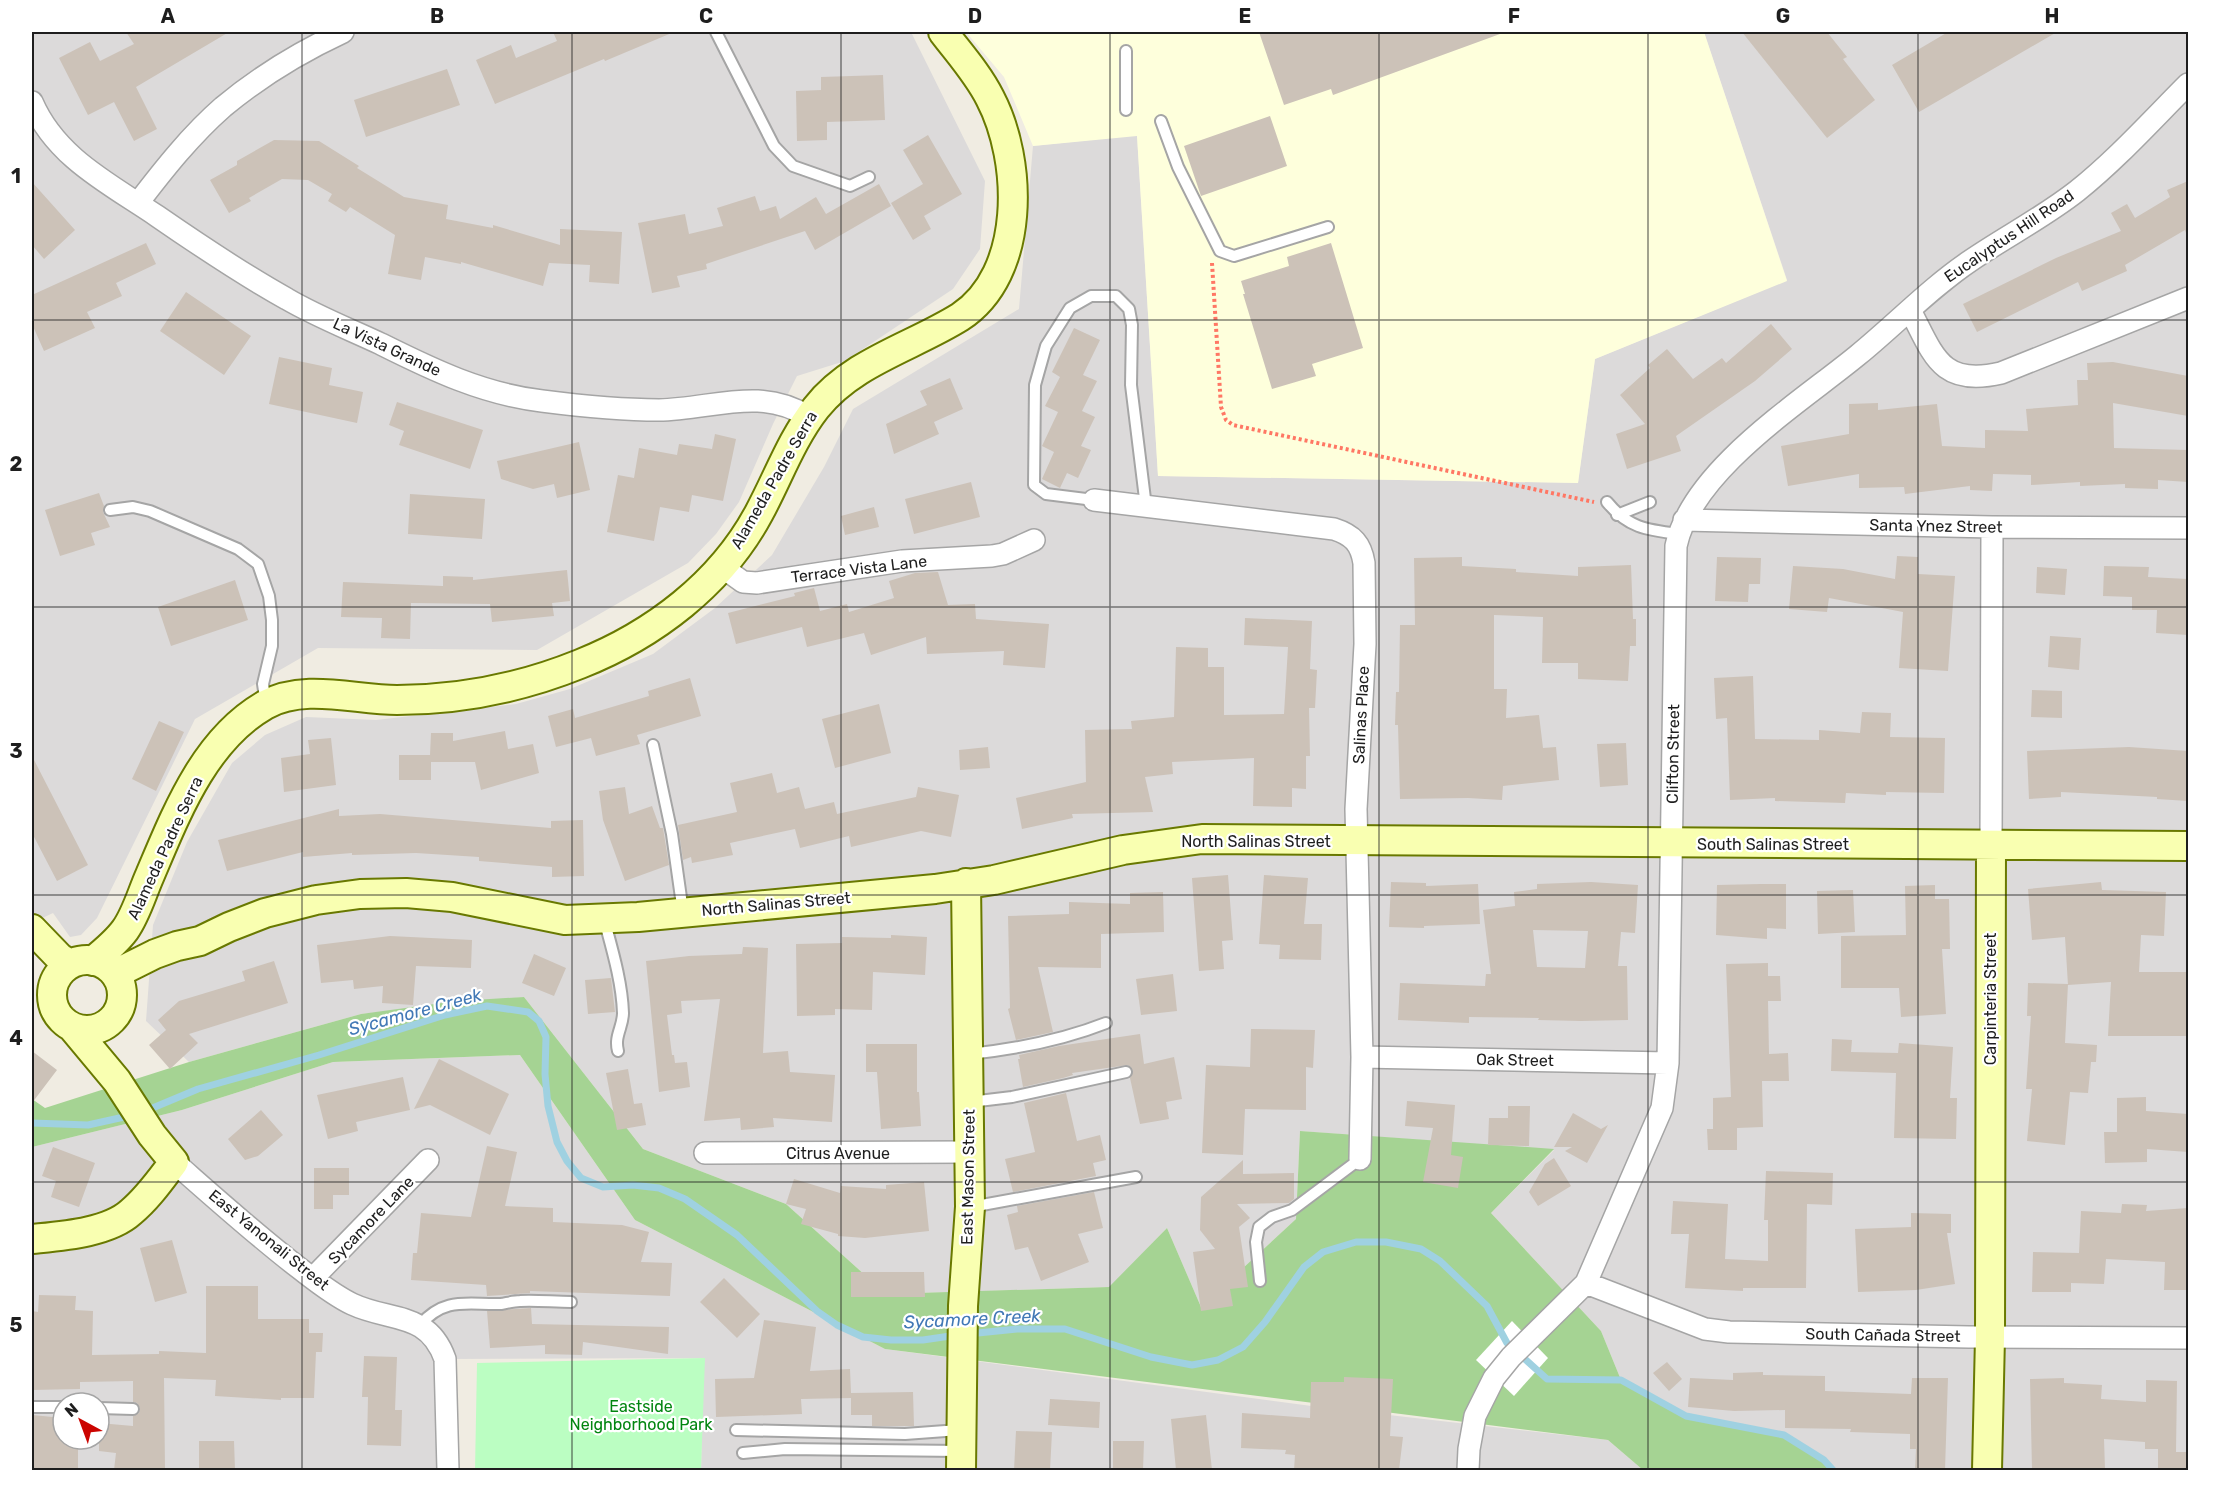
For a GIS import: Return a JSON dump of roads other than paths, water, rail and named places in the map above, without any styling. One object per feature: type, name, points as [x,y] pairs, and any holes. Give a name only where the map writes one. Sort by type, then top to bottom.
[{"type":"main road","name":"Alameda Padre Serra","points":[[108,1023],[118,1011],[82,977],[126,947],[128,924],[177,814],[210,757],[234,729],[266,704],[303,694],[396,700],[433,698],[488,690],[536,679],[588,660],[636,636],[703,588],[722,567],[757,516],[798,436],[820,403],[859,370],[935,330],[978,302],[993,281],[1003,258],[1012,213],[1011,161],[1004,130],[983,85],[942,32]]},
{"type":"main road","name":"North Salinas Street","points":[[82,977],[177,946],[200,941],[265,913],[316,900],[360,894],[406,893],[452,897],[565,920],[604,919],[924,890],[994,880],[1124,849],[1175,841],[1202,839],[1357,841]]},
{"type":"main road","name":"South Salinas Street","points":[[1357,841],[2188,846]]},
{"type":"main road","name":"Carpinteria Street","points":[[1987,1470],[1990,1337],[1991,846]]},
{"type":"main road","name":"East Mason Street","points":[[961,1451],[963,1306],[970,1207],[971,1152],[966,883]]},
{"type":"main road","points":[[128,924],[143,949],[155,954]]},
{"type":"main road","points":[[32,929],[82,977]]},
{"type":"main road","name":"North Salinas Street","points":[[82,977],[182,960],[200,941]]},
{"type":"main road","points":[[32,950],[82,977]]},
{"type":"main road","points":[[67,1022],[53,1003],[82,977]]},
{"type":"main road","points":[[32,1008],[90,1029],[108,1023]]},
{"type":"main road","name":"East Yanonali Street","points":[[67,1022],[117,1081],[164,1151],[174,1162]]},
{"type":"main road","name":"East Yanonali Street","points":[[108,1023],[110,1055],[117,1081]]},
{"type":"main road","points":[[32,1239],[93,1229],[129,1214],[174,1162]]},
{"type":"street","points":[[138,203],[172,159],[223,107],[276,68],[342,32]]},
{"type":"street","name":"Eucalyptus Hill Road","points":[[1910,310],[1936,286],[1969,262],[2076,192],[2188,84]]},
{"type":"street","name":"La Vista Grande","points":[[32,102],[45,126],[66,152],[99,178],[289,301],[456,380],[539,401],[632,410],[664,410],[762,400],[779,402],[809,417]]},
{"type":"street","points":[[1910,310],[1935,358],[1948,370],[1960,375],[1981,377],[2001,373],[2188,298]]},
{"type":"street","name":"Clifton Street","points":[[1586,1283],[1662,1108],[1668,1063],[1676,546],[1682,527],[1697,499],[1746,446],[1910,310]]},
{"type":"street","name":"Salinas Place","points":[[1094,500],[1335,529],[1355,540],[1362,551],[1365,644],[1356,809],[1362,1057],[1360,1159]]},
{"type":"street","name":"Santa Ynez Street","points":[[1682,527],[2188,528]]},
{"type":"street","name":"Carpinteria Street","points":[[1991,846],[1992,527]]},
{"type":"street","name":"Terrace Vista Lane","points":[[722,567],[743,582],[757,583],[902,561],[992,556],[1003,554],[1034,540]]},
{"type":"street","name":"Oak Street","points":[[1362,1057],[1668,1063]]},
{"type":"street","name":"Citrus Avenue","points":[[705,1153],[971,1152]]},
{"type":"street","name":"Sycamore Lane","points":[[313,1278],[428,1160]]},
{"type":"street","name":"East Yanonali Street","points":[[174,1162],[284,1257],[352,1304],[420,1325]]},
{"type":"street","points":[[1468,1470],[1474,1416],[1494,1378],[1511,1357],[1586,1283]]},
{"type":"street","name":"South Cañada Street","points":[[1586,1283],[1705,1329],[1741,1333],[2188,1338]]},
{"type":"street","points":[[420,1325],[436,1341],[445,1359],[448,1470]]},
{"type":"lane","points":[[716,32],[774,146],[794,166],[850,186],[869,177]]},
{"type":"lane","points":[[1126,51],[1126,110]]},
{"type":"lane","points":[[1161,121],[1178,167],[1220,251],[1234,256],[1328,228]]},
{"type":"lane","points":[[1094,500],[1046,494],[1034,485],[1035,385],[1046,346],[1070,308],[1091,296],[1116,296],[1129,309],[1132,325],[1131,385],[1146,507]]},
{"type":"lane","points":[[1607,502],[1617,515],[1633,525],[1654,531],[1682,527]]},
{"type":"lane","points":[[1617,515],[1650,502]]},
{"type":"lane","points":[[110,510],[133,507],[150,511],[238,549],[258,564],[269,596],[272,620],[272,646],[263,684],[266,704]]},
{"type":"lane","points":[[653,745],[672,834],[684,912]]},
{"type":"lane","points":[[604,919],[615,959],[623,1016],[615,1042],[618,1050]]},
{"type":"lane","points":[[969,1054],[1005,1050],[1081,1033],[1106,1023]]},
{"type":"lane","points":[[970,1102],[1012,1097],[1126,1072]]},
{"type":"lane","points":[[1260,1281],[1256,1242],[1259,1227],[1272,1217],[1292,1210],[1360,1159]]},
{"type":"lane","points":[[970,1207],[1136,1178]]},
{"type":"lane","points":[[420,1325],[430,1313],[447,1305],[470,1301],[501,1304],[521,1301],[571,1302]]},
{"type":"lane","points":[[32,1407],[51,1407]]},
{"type":"lane","points":[[111,1408],[133,1408]]},
{"type":"lane","points":[[736,1430],[905,1434],[961,1451]]},
{"type":"lane","points":[[743,1453],[785,1449],[961,1451]]},
{"type":"waterway","name":"Sycamore Creek","points":[[143,1112],[198,1089],[319,1055],[445,1015],[487,1006],[528,1012],[539,1021],[546,1037],[545,1074],[548,1106],[557,1142],[567,1161],[581,1178],[603,1187],[633,1185],[659,1188],[685,1199],[737,1235],[817,1311],[837,1325],[863,1337],[923,1340],[957,1335]]},
{"type":"waterway","name":"Sycamore Creek","points":[[32,1123],[88,1125],[133,1115]]},
{"type":"waterway","name":"Sycamore Creek","points":[[968,1334],[1017,1329],[1065,1329],[1151,1357],[1192,1365],[1218,1360],[1243,1347],[1265,1322],[1304,1267],[1323,1252],[1356,1242],[1386,1242],[1421,1249],[1440,1261],[1487,1306],[1507,1343],[1547,1379],[1621,1380],[1686,1416],[1784,1435],[1824,1460],[1833,1470]]},
{"type":"park label","name":"Eastside Neighborhood Park","points":[[641,1415]]}]
